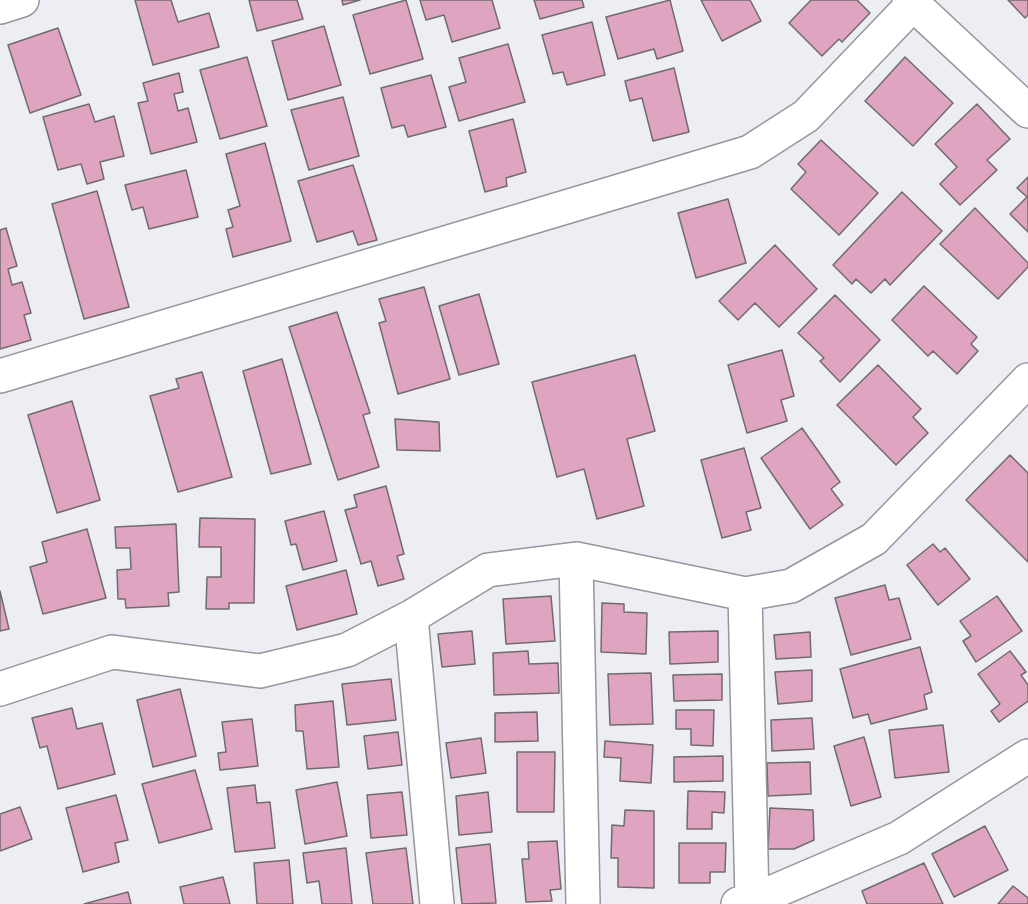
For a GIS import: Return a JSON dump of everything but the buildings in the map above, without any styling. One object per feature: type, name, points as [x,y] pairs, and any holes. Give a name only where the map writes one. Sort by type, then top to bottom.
[{"type":"street","points":[[0,7],[22,0]]},
{"type":"street","points":[[0,376],[750,152],[806,116],[911,2],[1028,111]]},
{"type":"street","points":[[0,689],[112,652],[260,671],[347,650],[411,617],[488,570],[576,559],[745,594],[791,586],[874,539],[1028,380]]},
{"type":"street","points":[[576,559],[583,904]]},
{"type":"street","points":[[745,594],[745,903],[899,838],[1028,756]]},
{"type":"street","points":[[411,617],[437,904]]}]
